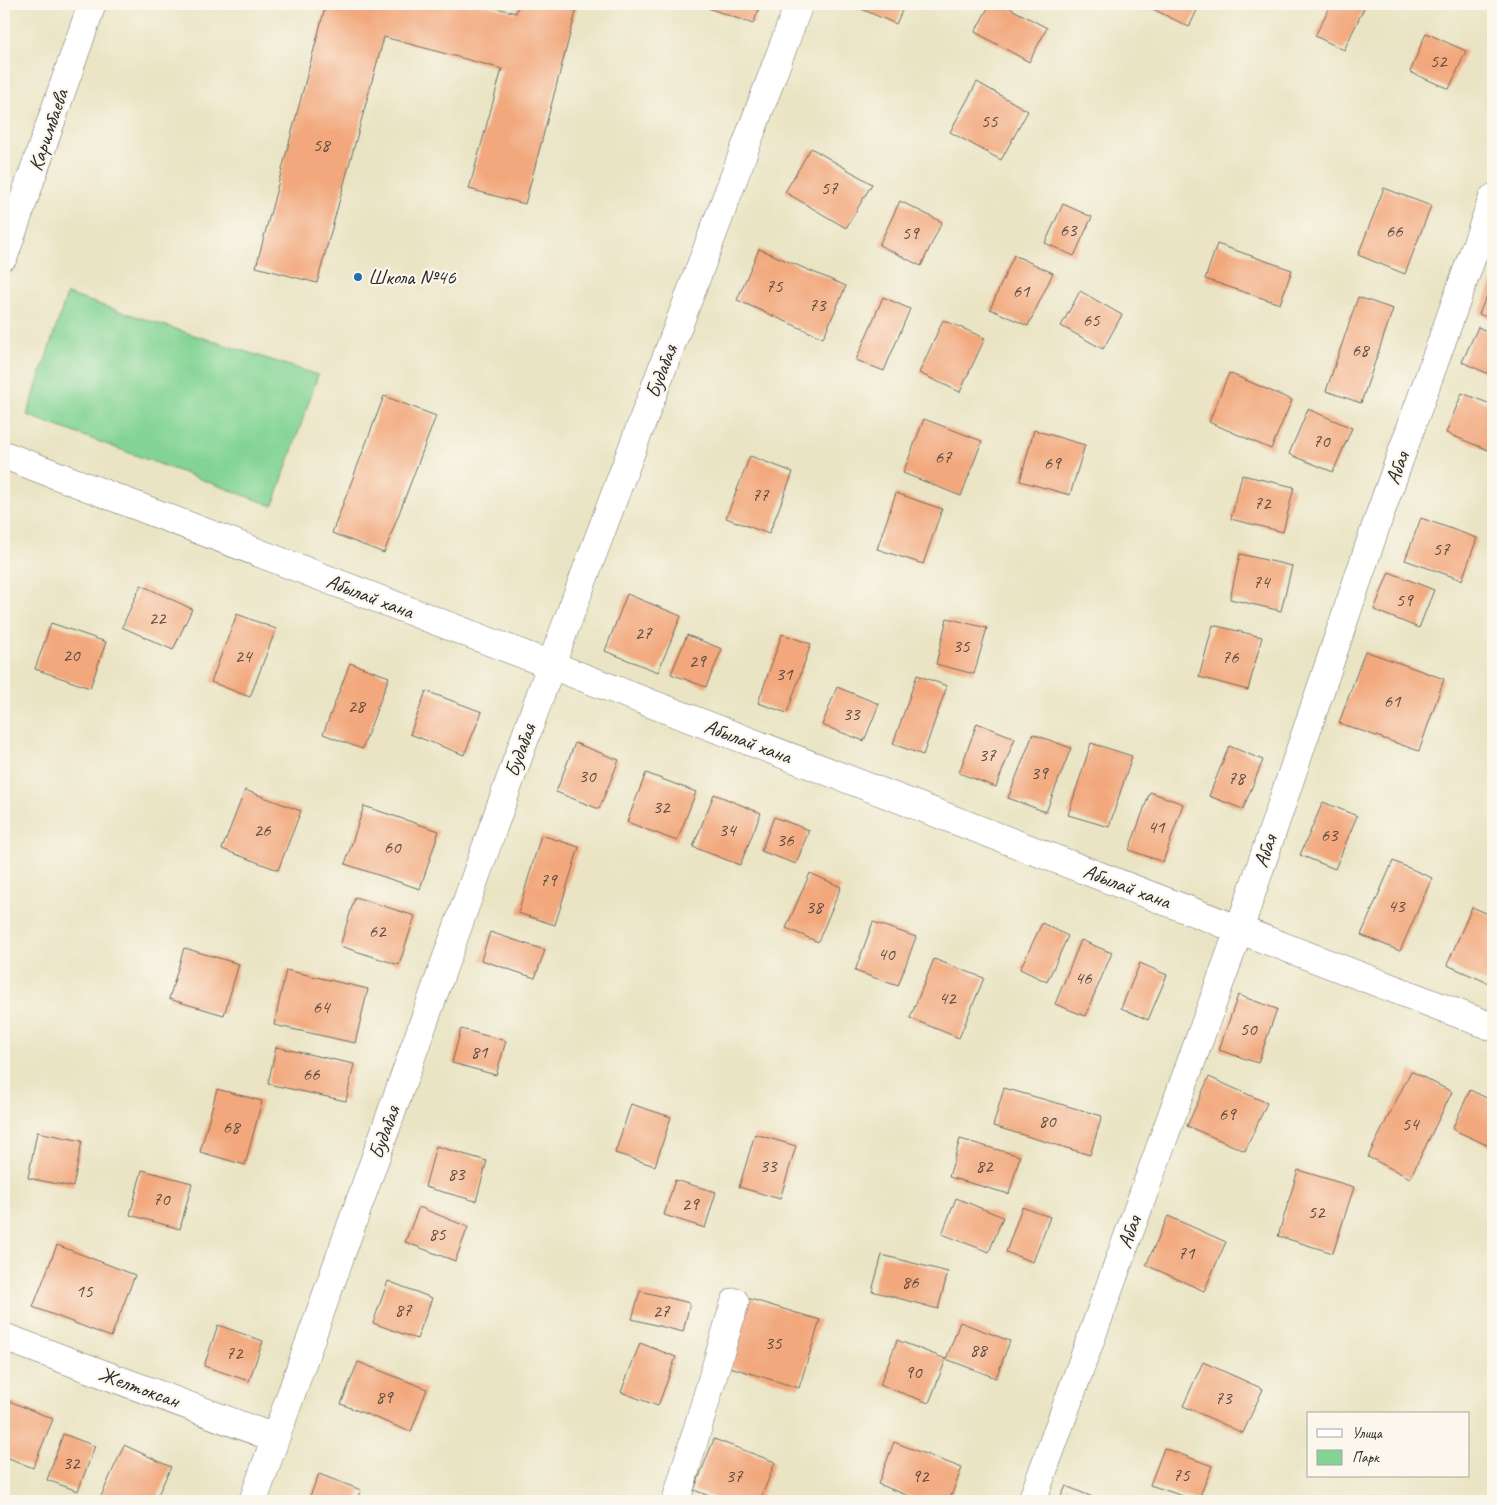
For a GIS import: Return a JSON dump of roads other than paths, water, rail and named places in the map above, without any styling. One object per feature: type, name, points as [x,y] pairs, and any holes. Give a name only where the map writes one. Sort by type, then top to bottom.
[{"type":"street","name":"Каримбаева","points":[[4,256],[92,4]]},
{"type":"street","name":"Будабая","points":[[253,1501],[551,665],[799,4]]},
{"type":"street","name":"Абая","points":[[1032,1501],[1239,930],[1381,511],[1493,198]]},
{"type":"street","name":"Абылай хана","points":[[4,455],[1493,1027]]},
{"type":"street","points":[[676,1501],[735,1302]]},
{"type":"street","name":"Желтоксан","points":[[4,1337],[275,1438]]},
{"type":"place","name":"Школа №46","points":[[358,277]]}]
